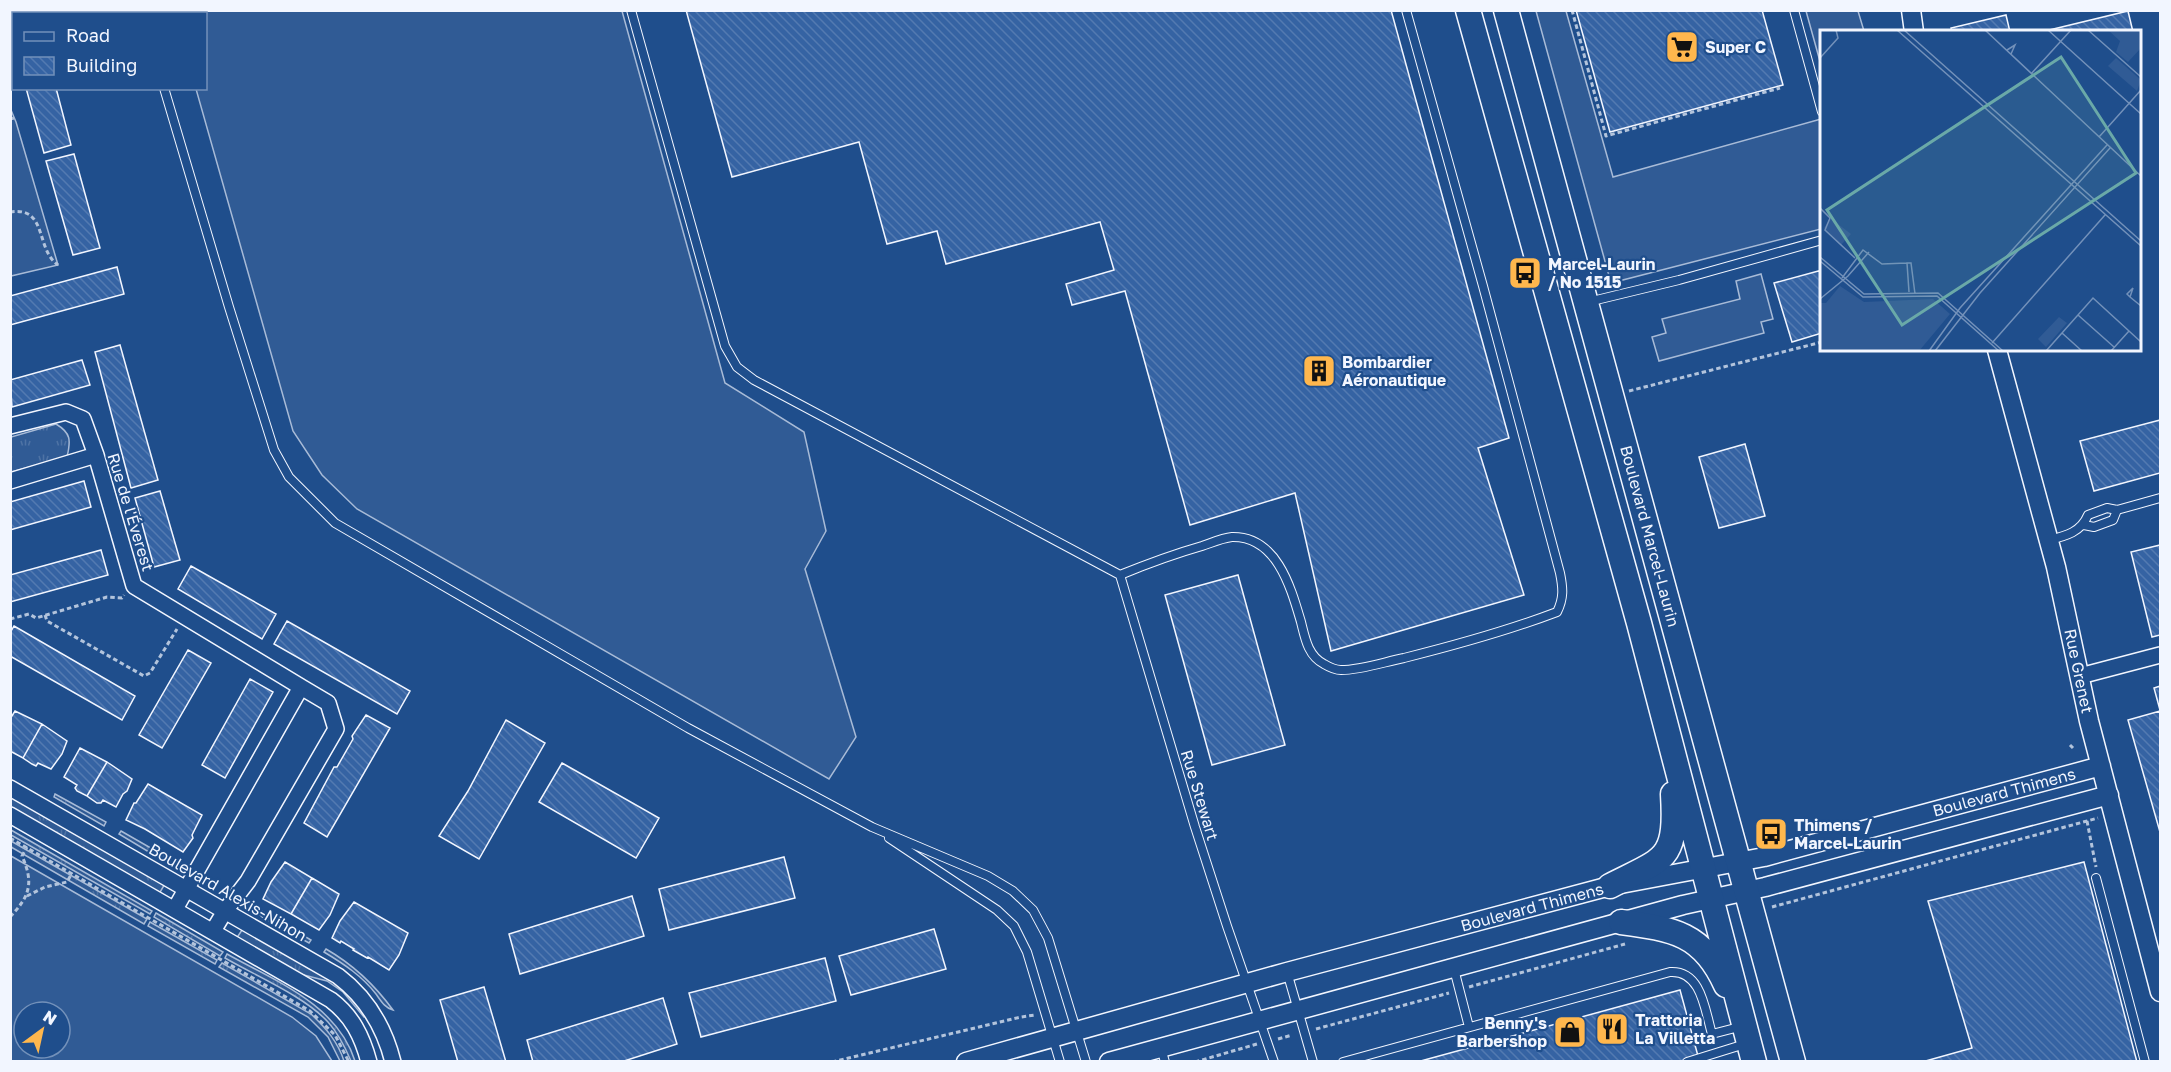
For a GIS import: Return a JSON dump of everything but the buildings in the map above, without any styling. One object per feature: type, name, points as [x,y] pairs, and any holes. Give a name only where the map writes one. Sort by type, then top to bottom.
[{"type":"main road","name":"Boulevard Marcel-Laurin","points":[[1468,10],[1638,623],[1749,1043]]},
{"type":"main road","name":"Boulevard Marcel-Laurin","points":[[1506,10],[1792,1062]]},
{"type":"main road","points":[[1551,311],[1586,302]]},
{"type":"main road","points":[[1610,886],[1662,858],[1670,845],[1674,824],[1669,743]]},
{"type":"main road","points":[[1628,932],[1673,931],[1702,949],[1720,972],[1749,1043]]},
{"type":"street","points":[[1911,10],[1914,30]]},
{"type":"street","name":"Rue Grenet","points":[[1997,351],[2049,540],[2101,766],[2160,992]]},
{"type":"street","name":"Rue de l'Éverest","points":[[10,426],[66,412],[83,419],[96,455],[134,586],[328,703],[336,729],[248,881],[213,931]]},
{"type":"street","points":[[10,481],[96,455]]},
{"type":"street","points":[[2080,676],[2160,655]]},
{"type":"street","points":[[175,909],[301,687]]},
{"type":"street","name":"Boulevard Thimens","points":[[966,1062],[1287,972],[1610,886],[1739,863],[2101,766]]},
{"type":"street","name":"Boulevard Alexis-Nihon","points":[[10,788],[343,980],[365,1002],[384,1031],[393,1062]]},
{"type":"street","name":"Boulevard Thimens","points":[[1108,1062],[1163,1055],[1259,1021],[1454,969],[1628,932],[1712,898],[1765,887],[2109,795]]},
{"type":"street","points":[[10,815],[331,1000],[349,1017],[362,1038],[369,1062]]},
{"type":"lane","points":[[631,10],[725,346],[737,367],[754,380],[1120,575],[1165,557],[1231,537],[1259,543],[1272,554],[1282,570],[1305,641],[1312,655],[1322,664],[1339,670],[1435,650],[1512,629],[1557,612],[1563,587],[1483,286],[1406,10]]},
{"type":"lane","points":[[1794,10],[1820,108]]},
{"type":"lane","points":[[165,90],[274,450],[289,477],[335,523],[688,728],[872,827],[998,910],[1014,926],[1027,951],[1059,1062]]},
{"type":"lane","points":[[1586,302],[1679,280],[1820,240]]},
{"type":"lane","points":[[2049,540],[2068,535],[2084,525],[2088,515],[2107,508],[2117,510],[2160,498]]},
{"type":"lane","points":[[2084,525],[2094,527],[2113,520],[2117,510]]},
{"type":"lane","name":"Rue Stewart","points":[[1120,575],[1196,827],[1259,1021],[1267,1035],[1274,1062]]},
{"type":"lane","points":[[872,827],[1001,882],[1025,901],[1048,938],[1086,1062]]},
{"type":"lane","points":[[2096,878],[2145,1062]]},
{"type":"lane","points":[[1454,969],[1469,1027]]},
{"type":"lane","points":[[1287,972],[1313,1062]]},
{"type":"lane","points":[[1343,1062],[1647,977],[1676,972],[1688,975],[1697,986],[1712,1035],[1749,1043]]},
{"type":"lane","points":[[362,1038],[384,1031]]},
{"type":"lane","points":[[1687,1062],[1749,1043]]},
{"type":"path","points":[[1572,10],[1606,136],[1780,88]]},
{"type":"path","points":[[10,212],[21,211],[29,213],[34,218],[47,253],[58,265]]},
{"type":"path","points":[[1626,392],[1820,342]]},
{"type":"path","points":[[10,619],[29,614],[36,618],[107,597],[122,598],[134,586]]},
{"type":"path","points":[[45,615],[47,621],[144,676],[150,673],[184,617]]},
{"type":"path","points":[[1772,908],[2114,813]]},
{"type":"path","points":[[2087,821],[2097,869],[2096,878]]},
{"type":"path","points":[[10,838],[310,1011],[335,1035],[349,1062]]},
{"type":"path","points":[[27,847],[22,856],[30,876],[27,896]]},
{"type":"path","points":[[10,917],[27,896],[45,887],[67,882],[72,873]]},
{"type":"path","points":[[1473,986],[1628,932]]},
{"type":"path","points":[[1317,1029],[1446,994]]},
{"type":"path","points":[[832,1062],[856,1054],[1021,1017]]},
{"type":"path","points":[[1276,1039],[1296,1034]]},
{"type":"path","points":[[1195,1062],[1262,1043]]},
{"type":"green space","points":[[56,424],[65,431],[69,438],[67,457],[11,472],[11,437]]},
{"type":"green space","points":[[11,793],[166,882],[159,894],[11,810]]},
{"type":"green space","points":[[55,794],[106,822],[104,826],[54,797]]},
{"type":"green space","points":[[11,830],[152,911],[150,914],[11,835]]},
{"type":"green space","points":[[121,831],[177,863],[176,865],[159,858],[119,834]]},
{"type":"green space","points":[[11,841],[147,919],[144,924],[11,847]]},
{"type":"green space","points":[[258,909],[311,940],[309,943],[262,917],[256,911]]},
{"type":"green space","points":[[156,913],[223,952],[220,956],[154,917]]},
{"type":"green space","points":[[150,922],[217,960],[215,964],[148,926]]},
{"type":"green space","points":[[244,927],[330,976],[368,1014],[364,1017],[343,992],[327,981],[300,974],[236,939]]},
{"type":"green space","points":[[326,949],[363,976],[393,1010],[383,1004],[359,976],[324,952]]},
{"type":"green space","points":[[227,954],[284,985],[319,1009],[346,1041],[355,1061],[351,1061],[335,1031],[318,1013],[293,995],[225,958]]},
{"type":"green space","points":[[222,963],[311,1014],[331,1036],[344,1061],[340,1061],[328,1037],[308,1017],[219,967]]},
{"type":"shaded area","points":[[622,11],[725,383],[804,432],[826,531],[805,569],[856,737],[829,779],[357,509],[322,475],[293,431],[196,90],[207,90],[207,12],[174,12]]},
{"type":"shaded area","points":[[1536,11],[1566,11],[1613,177],[1820,119],[1820,229],[1611,283]]},
{"type":"shaded area","points":[[1806,11],[1858,11],[1864,30],[1820,30],[1820,61]]},
{"type":"shaded area","points":[[11,110],[58,265],[11,276]]},
{"type":"shaded area","points":[[1761,274],[1773,319],[1761,322],[1764,333],[1659,361],[1652,337],[1666,333],[1662,319],[1740,299],[1736,281]]},
{"type":"shaded area","points":[[11,856],[292,1017],[316,1036],[332,1061],[11,1061]]},
{"type":"place","name":"Super C","points":[[1682,47]]},
{"type":"place","name":"Marcel-Laurin / No 1515","points":[[1525,273]]},
{"type":"place","name":"Bombardier Aéronautique","points":[[1319,371]]},
{"type":"place","name":"Thimens / Marcel-Laurin","points":[[1771,834]]},
{"type":"place","name":"Trattoria La Villetta","points":[[1612,1029]]},
{"type":"place","name":"Benny's Barbershop","points":[[1570,1032]]}]
